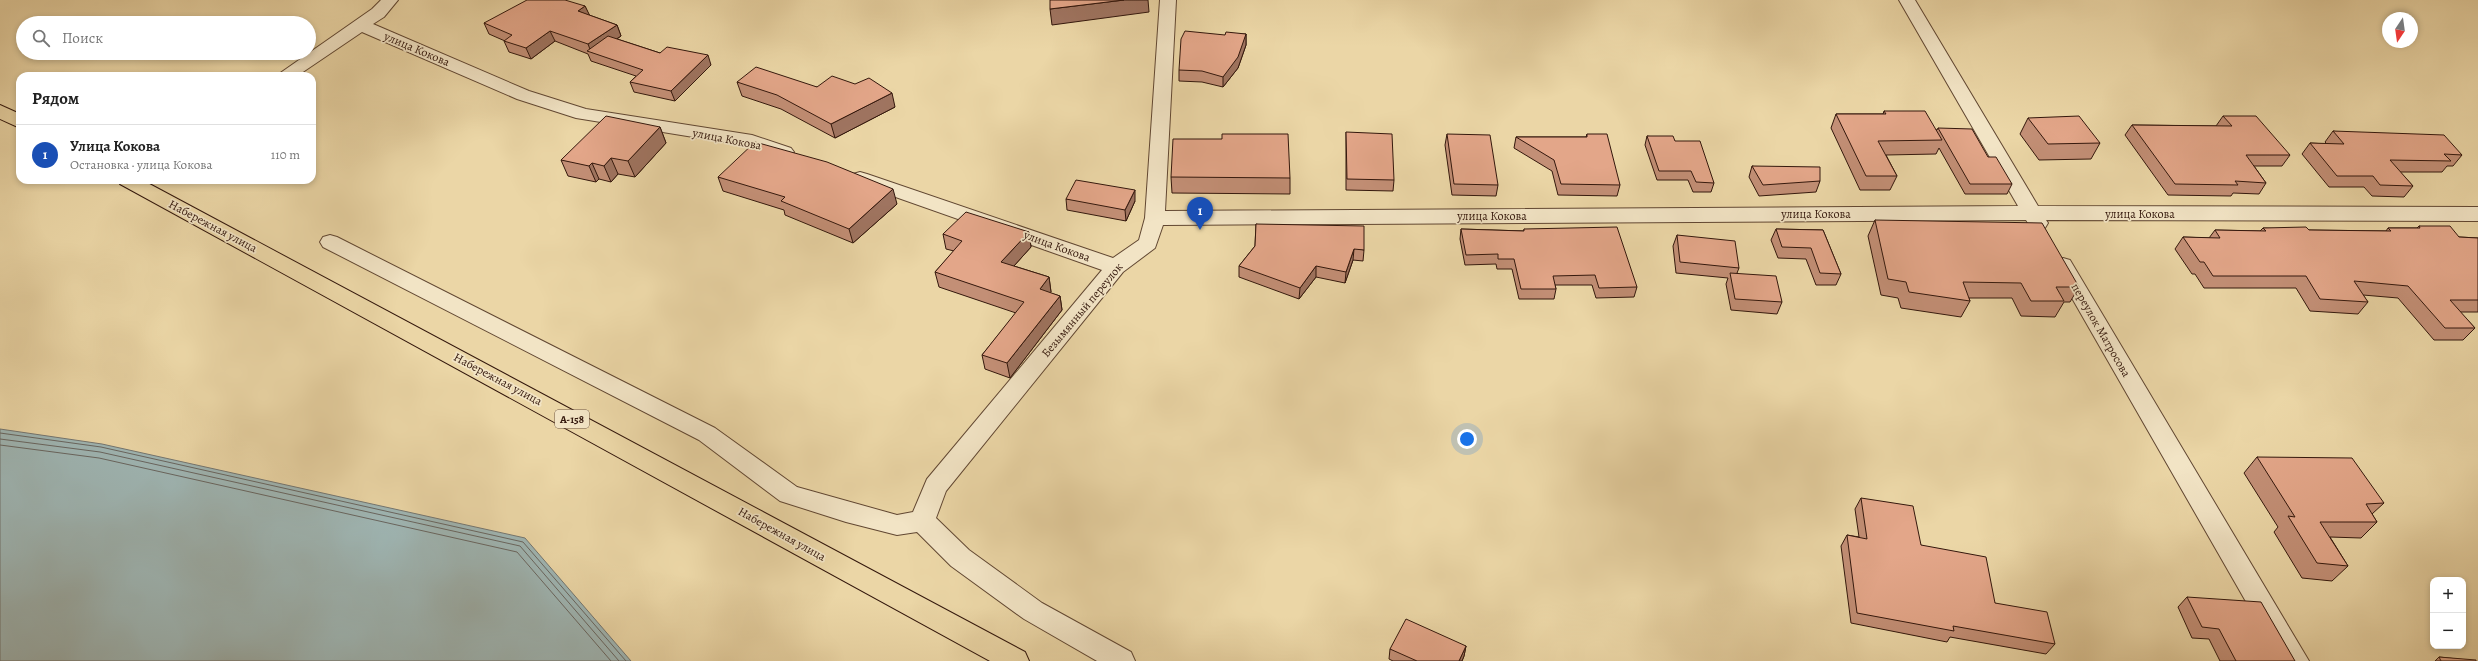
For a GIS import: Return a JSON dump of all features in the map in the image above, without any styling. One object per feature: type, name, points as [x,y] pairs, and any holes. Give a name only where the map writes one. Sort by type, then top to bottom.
[{"type":"main road","points":[[0,111],[16,120]]},
{"type":"main road","name":"Набережная улица","points":[[135,184],[1015,661]]},
{"type":"street","points":[[316,55],[378,13],[390,0]]},
{"type":"street","name":"Безымянный переулок","points":[[922,521],[936,486],[1116,266],[1148,243],[1155,218],[1168,0]]},
{"type":"street","name":"переулок Матросова","points":[[1907,0],[2295,661]]},
{"type":"street","name":"улица Кокова","points":[[360,25],[523,95],[583,114],[752,141],[805,159]]},
{"type":"street","points":[[292,72],[309,60]]},
{"type":"street","name":"улица Кокова","points":[[842,172],[1116,266]]},
{"type":"street","name":"улица Кокова","points":[[1155,218],[2032,213],[2478,214]]},
{"type":"street","points":[[330,242],[707,434],[789,494],[846,512],[897,525],[922,521],[960,558],[1033,611],[1121,661]]},
{"type":"water","points":[[0,429],[102,444],[525,538],[631,661],[0,661]]},
{"type":"building","points":[[527,0],[565,0],[585,6],[578,11],[617,25],[588,44],[550,31],[526,48],[504,41],[512,35],[484,23]]},
{"type":"building","points":[[1050,0],[1124,0],[1050,9]]},
{"type":"building","points":[[1185,31],[1225,35],[1226,32],[1246,34],[1238,57],[1223,77],[1202,71],[1179,70],[1181,39]]},
{"type":"building","points":[[608,36],[660,53],[667,47],[708,55],[671,91],[630,82],[643,70],[587,51]]},
{"type":"building","points":[[756,67],[817,87],[832,76],[855,84],[869,78],[892,93],[831,124],[777,95],[737,82]]},
{"type":"building","points":[[1884,111],[1925,111],[1942,140],[1878,141],[1897,176],[1866,176],[1836,114],[1886,114]]},
{"type":"building","points":[[606,116],[660,127],[628,161],[611,158],[604,166],[592,163],[589,166],[561,160]]},
{"type":"building","points":[[2079,116],[2100,143],[2048,144],[2028,118]]},
{"type":"building","points":[[2223,116],[2256,116],[2290,155],[2246,155],[2266,183],[2235,181],[2238,185],[2175,184],[2132,125],[2232,126]]},
{"type":"building","points":[[1938,128],[1972,129],[1988,157],[1996,157],[2012,184],[1970,184]]},
{"type":"building","points":[[2333,131],[2444,135],[2462,155],[2444,154],[2451,161],[2390,160],[2413,186],[2380,185],[2373,176],[2337,176],[2310,143],[2344,144]]},
{"type":"building","points":[[1346,132],[1392,134],[1394,180],[1347,179]]},
{"type":"building","points":[[1222,134],[1288,134],[1290,178],[1171,177],[1173,139],[1222,139]]},
{"type":"building","points":[[1447,134],[1490,135],[1498,185],[1454,184]]},
{"type":"building","points":[[1587,134],[1607,134],[1620,185],[1561,184],[1554,160],[1516,137],[1587,137]]},
{"type":"building","points":[[1647,136],[1673,136],[1675,141],[1700,141],[1714,183],[1696,182],[1691,171],[1659,171]]},
{"type":"building","points":[[755,142],[827,162],[893,189],[849,229],[781,201],[785,197],[718,177]]},
{"type":"building","points":[[1752,166],[1820,167],[1820,181],[1763,185]]},
{"type":"building","points":[[1076,180],[1135,190],[1125,210],[1066,199]]},
{"type":"building","points":[[966,212],[1029,232],[1001,262],[1049,277],[1040,289],[1060,296],[1007,363],[982,355],[1024,302],[935,272],[962,241],[943,234]]},
{"type":"building","points":[[1875,220],[2042,223],[2079,287],[2056,287],[2064,301],[2031,301],[2021,283],[1963,282],[1970,301],[1909,292],[1906,282],[1888,279]]},
{"type":"building","points":[[1256,224],[1364,226],[1364,250],[1354,249],[1346,272],[1316,266],[1300,288],[1239,266],[1255,246]]},
{"type":"building","points":[[2419,226],[2450,226],[2459,237],[2478,238],[2478,300],[2450,300],[2475,328],[2445,328],[2408,286],[2354,281],[2368,302],[2320,299],[2306,276],[2213,276],[2204,262],[2200,262],[2183,237],[2220,238],[2215,230],[2266,231],[2263,228],[2306,227],[2309,230],[2391,231],[2388,228],[2420,228]]},
{"type":"building","points":[[1617,227],[1637,287],[1599,288],[1595,275],[1553,276],[1556,289],[1521,289],[1514,259],[1498,259],[1498,254],[1466,255],[1461,229],[1524,231],[1524,229]]},
{"type":"building","points":[[1776,229],[1823,230],[1841,274],[1820,273],[1811,248],[1782,247]]},
{"type":"building","points":[[1677,235],[1735,241],[1739,268],[1680,262]]},
{"type":"building","points":[[1730,273],[1776,276],[1782,302],[1735,299]]},
{"type":"building","points":[[2257,457],[2352,458],[2384,503],[2366,504],[2377,522],[2320,522],[2348,566],[2317,563],[2288,516],[2295,517]]},
{"type":"building","points":[[1861,498],[1913,506],[1921,545],[1986,557],[1995,603],[2047,612],[2055,644],[1953,626],[1954,631],[1857,613],[1847,535],[1867,539]]},
{"type":"building","points":[[2187,597],[2261,602],[2295,661],[2236,661],[2219,629],[2202,627]]},
{"type":"building","points":[[1406,619],[1466,646],[1459,661],[1417,661],[1390,649]]},
{"type":"building","points":[[2439,657],[2476,660],[2476,661],[2441,661]]},
{"type":"place","name":"Улица Кокова","points":[[1200,230]]}]
